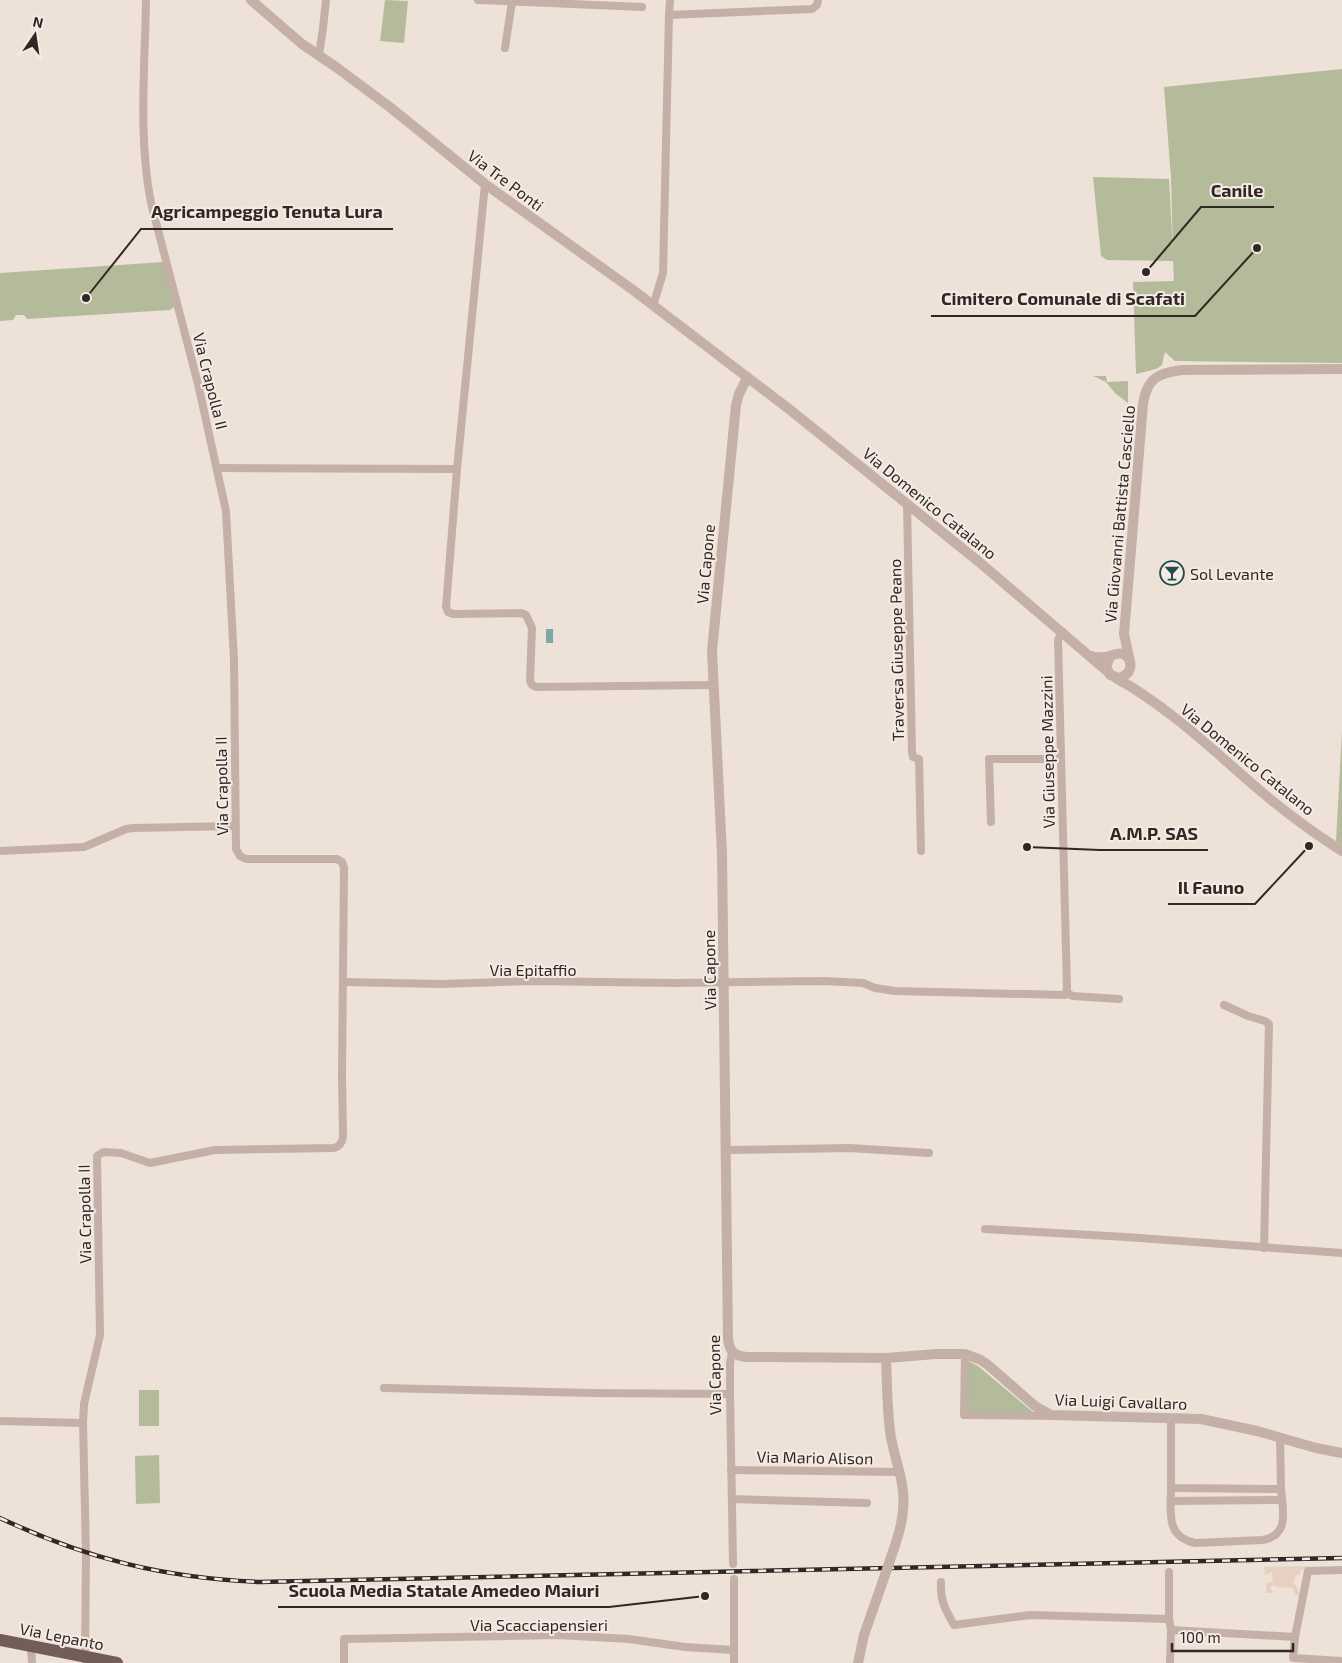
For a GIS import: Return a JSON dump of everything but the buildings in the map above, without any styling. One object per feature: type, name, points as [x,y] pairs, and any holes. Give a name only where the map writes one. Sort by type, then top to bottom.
[{"type":"main road","name":"Via Lepanto","points":[[0,1640],[85,1660],[117,1663]]},
{"type":"street","name":"Via Crapolla II","points":[[85,1660],[87,1628],[83,1423],[84,1404],[100,1335],[97,1156],[103,1152],[121,1152],[150,1162],[215,1150],[334,1148],[342,1143],[343,1137],[344,868],[342,862],[337,860],[246,859],[240,856],[236,849],[234,660],[229,537],[218,468],[146,176],[144,86],[146,0]]},
{"type":"street","name":"Via Tre Ponti","points":[[251,0],[302,44],[391,108],[485,184],[653,306],[747,378]]},
{"type":"street","points":[[319,55],[326,0]]},
{"type":"street","points":[[478,0],[642,7]]},
{"type":"street","points":[[653,306],[663,273],[670,0]]},
{"type":"street","points":[[669,15],[812,9],[817,5],[818,0]]},
{"type":"street","points":[[505,48],[512,2]]},
{"type":"street","points":[[485,184],[457,470],[446,608],[448,612],[453,614],[521,613],[526,615],[532,628],[530,682],[536,687],[713,685]]},
{"type":"street","name":"Via Giovanni Battista Casciello","points":[[1130,666],[1124,634],[1143,404],[1147,387],[1159,376],[1182,370],[1342,369]]},
{"type":"street","name":"Via Domenico Catalano","points":[[747,378],[907,503],[1062,631],[1112,675],[1136,688],[1276,804],[1342,851]]},
{"type":"street","name":"Via Capone","points":[[733,1564],[730,1394],[732,1352],[728,1343],[721,810],[712,651],[734,422],[737,399],[747,378]]},
{"type":"street","points":[[218,468],[457,470]]},
{"type":"street","name":"Traversa Giuseppe Peano","points":[[907,503],[912,752],[913,757],[920,759],[922,851]]},
{"type":"street","name":"Via Giuseppe Mazzini","points":[[1062,631],[1058,640],[1066,993]]},
{"type":"street","name":"Via Giovanni Battista Casciello","points":[[1111,656],[1124,634]]},
{"type":"street","points":[[1091,656],[1123,654],[1129,659],[1131,680],[1136,688]]},
{"type":"street","points":[[1111,656],[1106,666],[1112,675],[1126,675],[1130,666]]},
{"type":"street","points":[[991,822],[989,759],[1061,758]]},
{"type":"street","points":[[0,851],[84,848],[126,829],[133,828],[235,826]]},
{"type":"street","name":"Via Epitaffio","points":[[343,982],[442,984],[529,981],[724,982]]},
{"type":"street","points":[[724,982],[851,982],[895,991],[1064,995],[1066,993],[1073,996],[1119,999]]},
{"type":"street","points":[[1224,1005],[1269,1024],[1264,1248]]},
{"type":"street","points":[[725,1150],[850,1148],[929,1153]]},
{"type":"street","points":[[985,1229],[1342,1253]]},
{"type":"street","name":"Via Luigi Cavallaro","points":[[732,1352],[736,1355],[747,1357],[886,1358],[965,1354],[988,1365],[1041,1410],[1058,1416],[1171,1418],[1212,1421],[1342,1453]]},
{"type":"street","points":[[965,1354],[964,1415],[1058,1416]]},
{"type":"street","points":[[858,1663],[864,1635],[900,1530],[903,1512],[903,1487],[890,1430],[886,1358]]},
{"type":"street","points":[[384,1388],[581,1393],[730,1394]]},
{"type":"street","points":[[1171,1418],[1171,1523],[1179,1537],[1194,1543],[1270,1539],[1276,1536],[1283,1524],[1280,1437]]},
{"type":"street","points":[[0,1421],[83,1423]]},
{"type":"street","name":"Via Mario Alison","points":[[731,1470],[899,1472]]},
{"type":"street","points":[[1171,1488],[1281,1489]]},
{"type":"street","points":[[732,1499],[867,1503]]},
{"type":"street","points":[[1171,1501],[1282,1500]]},
{"type":"street","points":[[1342,1570],[1308,1571],[1295,1637],[1293,1658],[1342,1661]]},
{"type":"street","points":[[1169,1572],[1170,1663]]},
{"type":"street","points":[[734,1579],[734,1663]]},
{"type":"street","points":[[940,1582],[940,1596],[954,1625],[1030,1615],[1169,1619]]},
{"type":"street","points":[[1171,1630],[1295,1637]]},
{"type":"street","name":"Via Scacciapensieri","points":[[344,1663],[344,1639],[557,1635],[629,1639],[685,1647],[733,1650]]},
{"type":"street","points":[[31,1646],[32,1663]]},
{"type":"green space","points":[[385,0],[408,1],[404,43],[380,41]]},
{"type":"green space","points":[[1342,69],[1342,363],[1175,361],[1165,352],[1162,365],[1156,369],[1136,374],[1133,282],[1174,281],[1173,261],[1107,260],[1101,256],[1093,177],[1169,179],[1173,251],[1171,178],[1164,87]]},
{"type":"green space","points":[[164,262],[174,307],[170,310],[27,319],[24,315],[16,315],[13,320],[0,321],[0,273]]},
{"type":"green space","points":[[1093,376],[1106,376],[1107,382],[1128,381],[1128,403],[1115,393],[1106,382]]},
{"type":"green space","points":[[1342,732],[1342,845],[1336,841]]},
{"type":"green space","points":[[968,1361],[978,1366],[1034,1413],[966,1412]]},
{"type":"green space","points":[[139,1390],[159,1390],[159,1426],[139,1426]]},
{"type":"green space","points":[[159,1455],[160,1503],[136,1504],[135,1456]]},
{"type":"shaded area","points":[[1310,1566],[1295,1576],[1293,1583],[1299,1594],[1296,1595],[1292,1588],[1276,1587],[1274,1585],[1270,1587],[1274,1593],[1266,1593],[1266,1584],[1273,1581],[1272,1572],[1265,1575],[1264,1567]]},
{"type":"water","points":[[546,629],[553,629],[553,643],[546,643]]},
{"type":"railway","points":[[0,1518],[64,1545],[127,1564],[191,1576],[260,1582],[1342,1558]]},
{"type":"place","name":"Cimitero Comunale di Scafati","points":[[1257,248]]},
{"type":"place","name":"Canile","points":[[1146,272]]},
{"type":"place","name":"Agricampeggio Tenuta Lura","points":[[86,298]]},
{"type":"place","name":"Sol Levante","points":[[1172,573]]},
{"type":"place","name":"Il Fauno","points":[[1309,846]]},
{"type":"place","name":"A.M.P. SAS","points":[[1027,847]]},
{"type":"place","name":"Scuola Media Statale Amedeo Maiuri","points":[[705,1596]]}]
